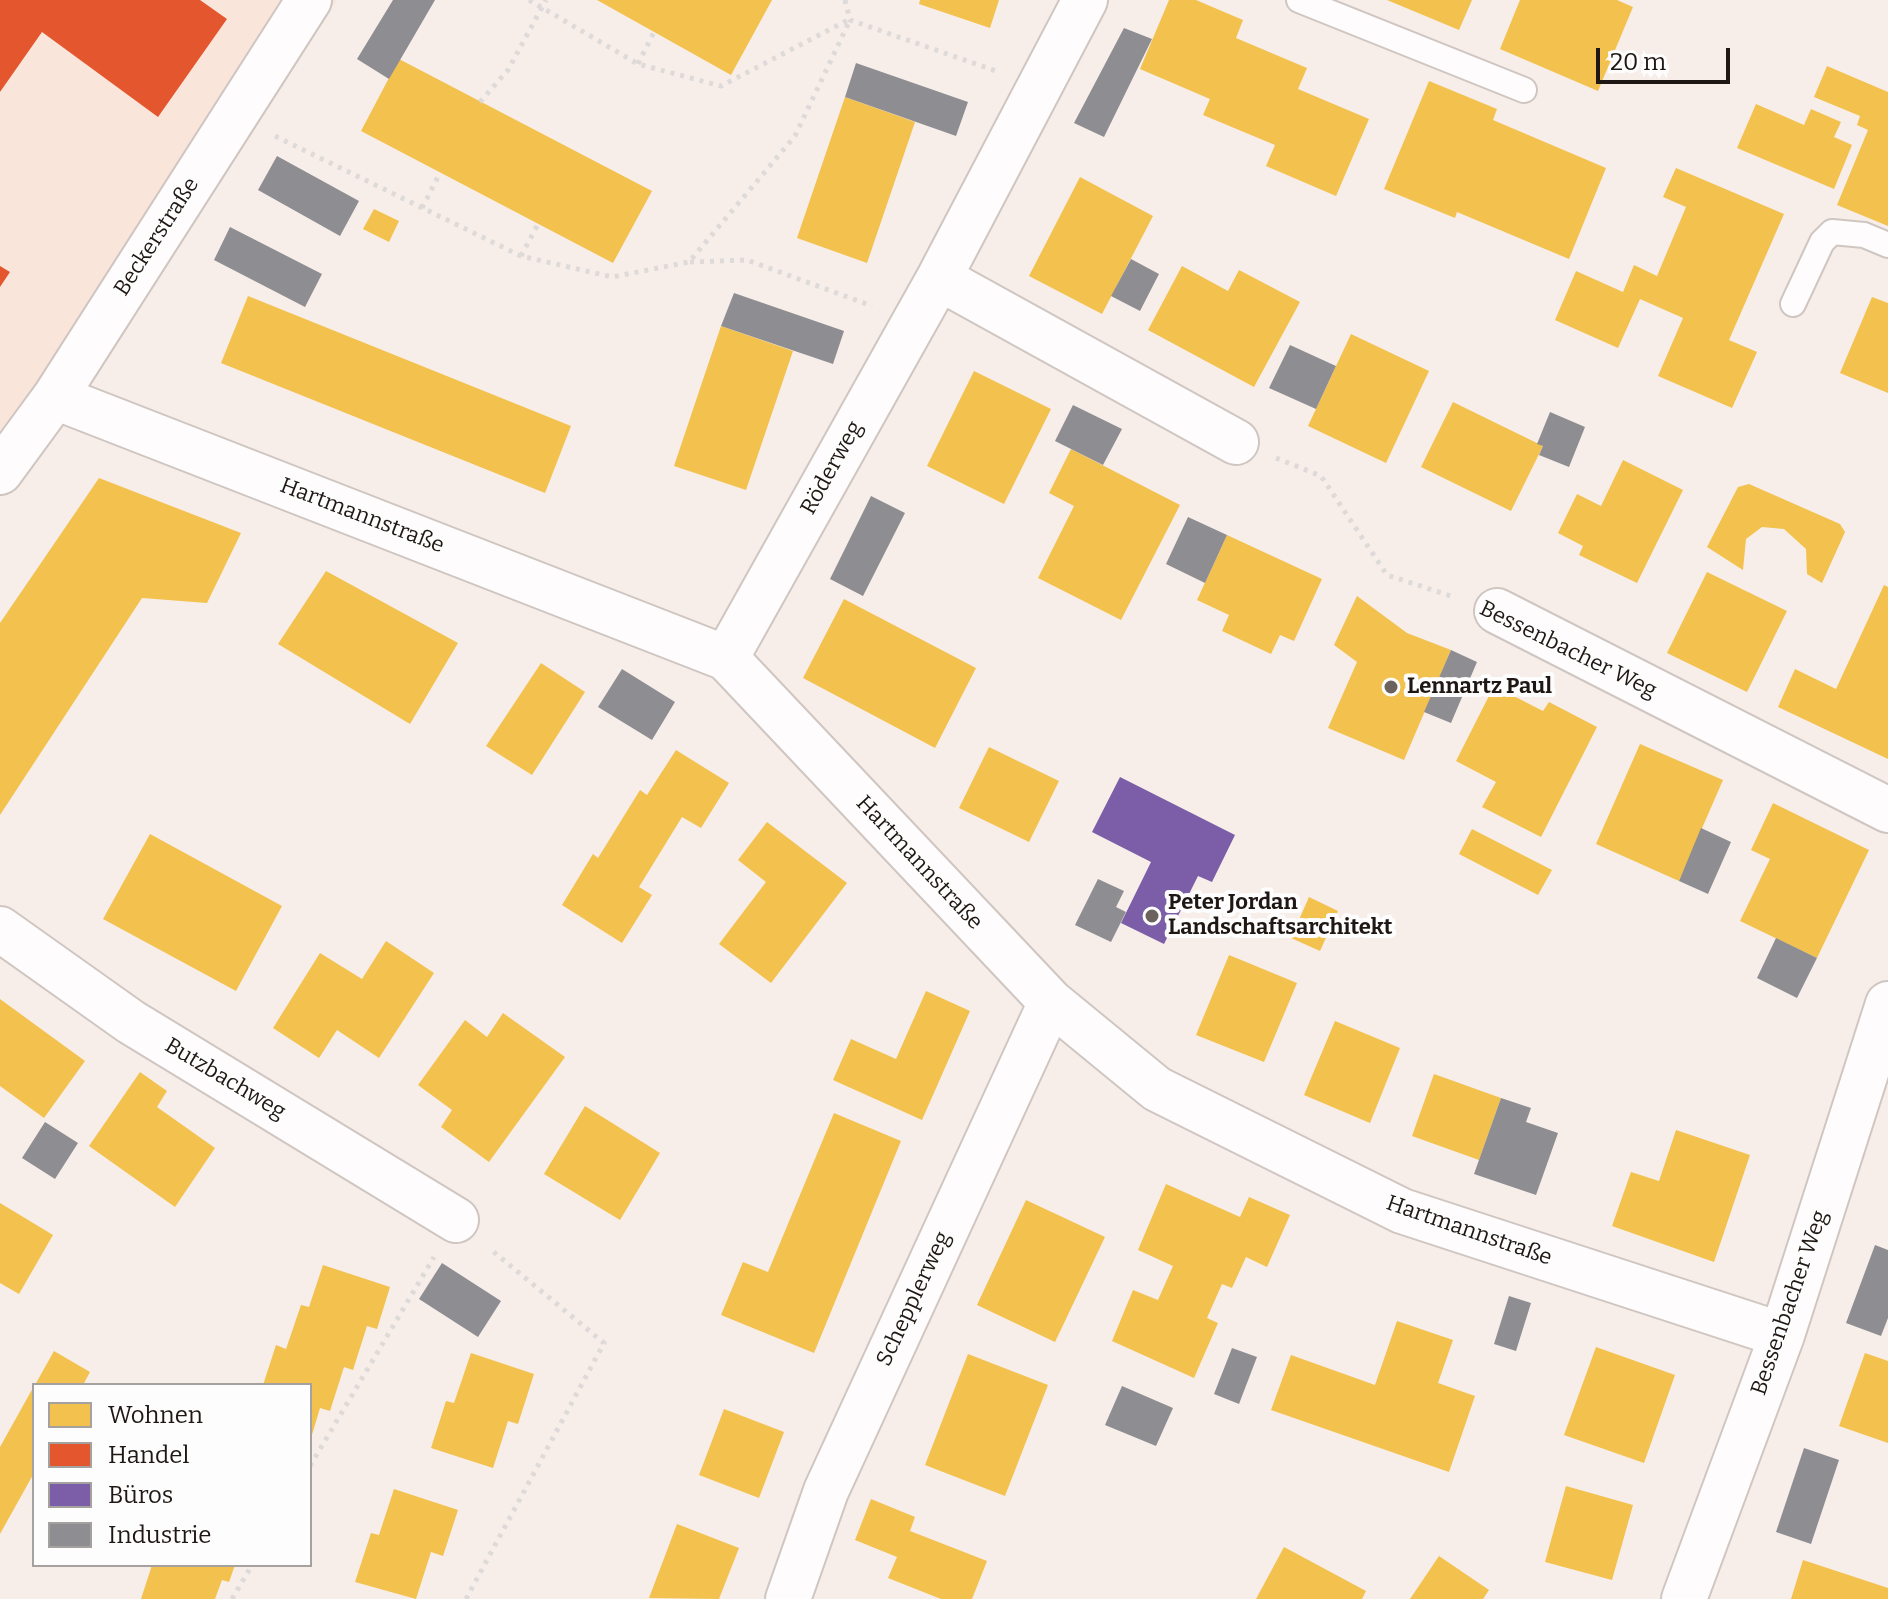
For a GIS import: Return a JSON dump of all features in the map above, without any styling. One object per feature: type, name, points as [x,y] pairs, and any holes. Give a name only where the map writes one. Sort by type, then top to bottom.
[{"type":"street","name":"Beckerstraße","points":[[0,472],[55,397],[309,0]]},
{"type":"street","name":"Röderweg","points":[[726,658],[915,322],[1085,0]]},
{"type":"street","points":[[939,278],[1236,442]]},
{"type":"street","name":"Hartmannstraße","points":[[55,397],[726,658],[1051,1002],[1157,1089],[1402,1211],[1782,1335]]},
{"type":"street","name":"Bessenbacher Weg","points":[[1497,611],[1888,810]]},
{"type":"street","name":"Butzbachweg","points":[[0,929],[131,1022],[456,1220]]},
{"type":"street","name":"Schepplerweg","points":[[788,1599],[826,1491],[1051,1002]]},
{"type":"street","name":"Bessenbacher Weg","points":[[1684,1599],[1782,1335],[1888,1004]]},
{"type":"lane","points":[[1299,0],[1524,90]]},
{"type":"lane","points":[[1793,304],[1822,242],[1832,232],[1864,235],[1888,245]]},
{"type":"path","points":[[529,0],[638,64],[721,86],[850,20],[1040,87]]},
{"type":"path","points":[[480,102],[508,70],[546,0]]},
{"type":"path","points":[[689,262],[795,136],[850,20],[845,0]]},
{"type":"path","points":[[638,64],[654,32]]},
{"type":"path","points":[[234,116],[521,256],[612,277],[689,262],[747,260],[915,322]]},
{"type":"path","points":[[422,208],[440,173]]},
{"type":"path","points":[[521,256],[538,224]]},
{"type":"path","name":"Bessenbacher Weg","points":[[1236,442],[1321,476],[1387,575],[1497,611]]},
{"type":"path","points":[[456,1220],[604,1343],[466,1599]]},
{"type":"path","points":[[312,1463],[427,1268]]},
{"type":"path","points":[[232,1599],[251,1567]]},
{"type":"shaded area","points":[[0,0],[337,0],[28,473],[0,451]]},
{"type":"building: Wohnen","points":[[597,0],[772,0],[731,75]]},
{"type":"building: Wohnen","points":[[920,0],[999,0],[990,28],[919,4]]},
{"type":"building: Wohnen","points":[[1169,0],[1196,0],[1243,20],[1236,38],[1307,68],[1298,89],[1369,119],[1336,196],[1266,166],[1275,145],[1203,115],[1210,99],[1140,69]]},
{"type":"building: Wohnen","points":[[1387,0],[1472,0],[1459,30]]},
{"type":"building: Wohnen","points":[[1520,0],[1617,0],[1633,7],[1598,91],[1500,49]]},
{"type":"building: Wohnen","points":[[399,59],[652,191],[613,263],[361,131]]},
{"type":"building: Wohnen","points":[[1827,66],[1888,92],[1888,226],[1837,205],[1868,130],[1857,125],[1860,116],[1814,97]]},
{"type":"building: Wohnen","points":[[1429,81],[1497,109],[1493,120],[1606,168],[1569,259],[1457,212],[1455,218],[1384,189]]},
{"type":"building: Wohnen","points":[[845,97],[915,122],[867,263],[797,238]]},
{"type":"building: Wohnen","points":[[1756,104],[1804,125],[1811,109],[1841,122],[1834,137],[1852,145],[1834,189],[1737,148]]},
{"type":"building: Wohnen","points":[[1676,168],[1784,214],[1729,340],[1757,352],[1732,408],[1658,376],[1683,318],[1640,299],[1618,348],[1555,320],[1576,271],[1623,292],[1634,265],[1657,276],[1686,207],[1663,197]]},
{"type":"building: Wohnen","points":[[1080,177],[1153,216],[1102,314],[1029,276]]},
{"type":"building: Wohnen","points":[[374,209],[399,221],[389,242],[363,229]]},
{"type":"building: Wohnen","points":[[1182,266],[1228,291],[1239,270],[1300,302],[1254,387],[1148,330]]},
{"type":"building: Wohnen","points":[[248,296],[571,426],[545,493],[221,363]]},
{"type":"building: Wohnen","points":[[1872,297],[1888,303],[1888,393],[1840,373]]},
{"type":"building: Wohnen","points":[[721,326],[793,351],[746,490],[674,466]]},
{"type":"building: Wohnen","points":[[1351,334],[1429,371],[1386,463],[1308,426]]},
{"type":"building: Wohnen","points":[[974,371],[1051,409],[1004,504],[927,466]]},
{"type":"building: Wohnen","points":[[1453,402],[1543,446],[1511,511],[1421,467]]},
{"type":"building: Wohnen","points":[[1071,449],[1180,505],[1121,620],[1038,578],[1074,506],[1049,493]]},
{"type":"building: Wohnen","points":[[1623,460],[1683,490],[1637,583],[1579,555],[1583,546],[1558,533],[1577,494],[1601,506]]},
{"type":"building: Wohnen","points":[[99,478],[241,533],[207,603],[142,598],[0,815],[0,623]]},
{"type":"building: Wohnen","points":[[1749,484],[1840,524],[1845,532],[1822,583],[1807,574],[1806,549],[1784,529],[1762,527],[1746,539],[1743,570],[1707,547],[1738,487]]},
{"type":"building: Wohnen","points":[[1227,535],[1322,579],[1294,641],[1280,635],[1271,654],[1222,631],[1229,615],[1197,600]]},
{"type":"building: Wohnen","points":[[326,571],[458,643],[410,724],[278,644]]},
{"type":"building: Wohnen","points":[[1707,572],[1787,611],[1747,692],[1667,653]]},
{"type":"building: Wohnen","points":[[1884,585],[1888,587],[1888,759],[1778,707],[1795,669],[1836,689]]},
{"type":"building: Wohnen","name":"Lennartz Paul","points":[[1357,596],[1407,633],[1451,650],[1404,760],[1328,728],[1357,662],[1334,645]]},
{"type":"building: Wohnen","points":[[844,599],[976,668],[935,748],[803,678]]},
{"type":"building: Wohnen","points":[[541,663],[585,692],[532,775],[486,746]]},
{"type":"building: Wohnen","points":[[1494,686],[1543,711],[1549,702],[1597,727],[1541,837],[1482,807],[1496,782],[1456,761]]},
{"type":"building: Wohnen","points":[[1640,744],[1723,780],[1679,881],[1596,844]]},
{"type":"building: Wohnen","points":[[989,747],[1059,781],[1029,842],[959,808]]},
{"type":"building: Wohnen","points":[[676,750],[729,783],[701,828],[682,817],[639,887],[652,895],[622,943],[562,905],[593,854],[598,858],[640,790],[647,795]]},
{"type":"building: Wohnen","points":[[1773,803],[1869,850],[1817,958],[1740,921],[1770,859],[1751,850]]},
{"type":"building: Wohnen","points":[[767,822],[847,883],[771,983],[719,944],[766,882],[738,860]]},
{"type":"building: Wohnen","points":[[1472,829],[1552,870],[1538,895],[1459,854]]},
{"type":"building: Wohnen","points":[[150,834],[282,906],[236,991],[103,919]]},
{"type":"building: Wohnen","points":[[1309,897],[1338,911],[1320,951],[1291,938]]},
{"type":"building: Wohnen","points":[[386,941],[434,973],[379,1058],[337,1030],[319,1058],[273,1028],[320,953],[362,979]]},
{"type":"building: Wohnen","points":[[1229,955],[1297,983],[1264,1062],[1196,1035]]},
{"type":"building: Wohnen","points":[[926,991],[970,1011],[922,1120],[833,1080],[851,1039],[896,1059]]},
{"type":"building: Wohnen","points":[[0,999],[85,1061],[44,1118],[0,1086]]},
{"type":"building: Wohnen","points":[[503,1013],[565,1057],[489,1162],[441,1127],[452,1110],[418,1085],[465,1020],[487,1037]]},
{"type":"building: Wohnen","points":[[1335,1021],[1400,1048],[1370,1123],[1304,1095]]},
{"type":"building: Wohnen","points":[[140,1072],[167,1091],[157,1107],[215,1148],[175,1207],[89,1146]]},
{"type":"building: Wohnen","points":[[1434,1074],[1501,1098],[1479,1160],[1412,1136]]},
{"type":"building: Wohnen","points":[[585,1106],[660,1153],[620,1220],[544,1174]]},
{"type":"building: Wohnen","points":[[834,1113],[901,1141],[814,1353],[721,1315],[743,1262],[768,1272]]},
{"type":"building: Wohnen","points":[[1676,1130],[1750,1155],[1714,1262],[1612,1226],[1631,1172],[1659,1181]]},
{"type":"building: Wohnen","points":[[1166,1184],[1240,1217],[1249,1197],[1290,1215],[1267,1267],[1246,1257],[1232,1288],[1222,1284],[1207,1318],[1218,1323],[1194,1378],[1112,1341],[1133,1290],[1158,1300],[1173,1266],[1138,1250]]},
{"type":"building: Wohnen","points":[[1026,1200],[1105,1237],[1055,1342],[977,1305]]},
{"type":"building: Wohnen","points":[[0,1203],[53,1235],[19,1294],[0,1283]]},
{"type":"building: Wohnen","points":[[323,1265],[390,1287],[377,1329],[367,1326],[353,1370],[344,1367],[330,1411],[320,1408],[312,1435],[312,1383],[264,1383],[276,1345],[286,1349],[301,1305],[309,1307]]},
{"type":"building: Wohnen","points":[[1397,1321],[1453,1340],[1438,1383],[1475,1396],[1449,1472],[1271,1410],[1291,1355],[1375,1385]]},
{"type":"building: Wohnen","points":[[1596,1347],[1675,1375],[1644,1463],[1564,1435]]},
{"type":"building: Wohnen","points":[[54,1351],[90,1372],[84,1383],[36,1383]]},
{"type":"building: Wohnen","points":[[471,1353],[534,1374],[518,1424],[508,1421],[493,1468],[431,1448],[446,1401],[454,1403]]},
{"type":"building: Wohnen","points":[[1865,1353],[1888,1361],[1888,1443],[1839,1426]]},
{"type":"building: Wohnen","points":[[968,1354],[1048,1385],[1005,1496],[925,1465]]},
{"type":"building: Wohnen","points":[[32,1390],[32,1477],[0,1534],[0,1447]]},
{"type":"building: Wohnen","points":[[724,1409],[784,1432],[759,1498],[699,1475]]},
{"type":"building: Wohnen","points":[[1566,1486],[1633,1505],[1612,1580],[1545,1562]]},
{"type":"building: Wohnen","points":[[394,1489],[458,1510],[443,1556],[431,1552],[416,1599],[355,1582],[371,1533],[379,1535]]},
{"type":"building: Wohnen","points":[[871,1499],[915,1517],[910,1531],[987,1561],[972,1599],[941,1599],[888,1578],[897,1557],[855,1540]]},
{"type":"building: Wohnen","points":[[677,1524],[739,1548],[719,1599],[649,1598]]},
{"type":"building: Wohnen","points":[[1284,1547],[1366,1591],[1362,1599],[1256,1599]]},
{"type":"building: Wohnen","points":[[1439,1556],[1489,1590],[1483,1599],[1410,1599]]},
{"type":"building: Wohnen","points":[[1803,1560],[1888,1588],[1888,1599],[1791,1599]]},
{"type":"building: Wohnen","points":[[151,1567],[234,1567],[229,1582],[222,1580],[215,1599],[141,1599]]},
{"type":"building: Handel","points":[[0,0],[200,0],[227,19],[158,117],[42,32],[0,92]]},
{"type":"building: Handel","points":[[0,266],[10,272],[0,287]]},
{"type":"building: Büros","points":[[1120,777],[1235,835],[1212,882],[1198,876],[1164,944],[1121,923],[1151,862],[1092,832]]},
{"type":"building: Industrie","points":[[393,0],[435,0],[389,79],[357,59]]},
{"type":"building: Industrie","points":[[1124,28],[1152,39],[1104,137],[1074,123]]},
{"type":"building: Industrie","points":[[856,63],[968,102],[956,136],[845,97]]},
{"type":"building: Industrie","points":[[277,156],[359,201],[340,236],[258,190]]},
{"type":"building: Industrie","points":[[230,227],[322,274],[305,307],[214,260]]},
{"type":"building: Industrie","points":[[1131,259],[1159,274],[1140,311],[1111,296]]},
{"type":"building: Industrie","points":[[734,293],[844,331],[833,364],[721,326]]},
{"type":"building: Industrie","points":[[1290,345],[1336,366],[1316,409],[1269,388]]},
{"type":"building: Industrie","points":[[1073,405],[1122,429],[1103,465],[1055,441]]},
{"type":"building: Industrie","points":[[1550,412],[1585,427],[1569,467],[1539,455],[1543,446],[1537,444]]},
{"type":"building: Industrie","points":[[871,496],[905,513],[863,596],[830,579]]},
{"type":"building: Industrie","points":[[1188,517],[1227,535],[1205,583],[1166,564]]},
{"type":"building: Industrie","points":[[1451,650],[1477,662],[1451,723],[1424,712]]},
{"type":"building: Industrie","points":[[622,669],[675,702],[652,740],[598,707]]},
{"type":"building: Industrie","points":[[1701,828],[1731,842],[1708,894],[1679,881]]},
{"type":"building: Industrie","points":[[1098,879],[1124,891],[1116,907],[1126,912],[1111,942],[1075,925]]},
{"type":"building: Industrie","points":[[1776,938],[1817,958],[1797,998],[1757,978]]},
{"type":"building: Industrie","points":[[1501,1098],[1531,1108],[1526,1122],[1558,1133],[1536,1195],[1474,1174]]},
{"type":"building: Industrie","points":[[45,1122],[78,1143],[55,1179],[22,1158]]},
{"type":"building: Industrie","points":[[1875,1245],[1888,1250],[1888,1318],[1881,1336],[1846,1323]]},
{"type":"building: Industrie","points":[[442,1263],[501,1301],[478,1337],[419,1299]]},
{"type":"building: Industrie","points":[[1509,1296],[1531,1303],[1516,1351],[1494,1344]]},
{"type":"building: Industrie","points":[[1232,1348],[1257,1357],[1239,1404],[1214,1394]]},
{"type":"building: Industrie","points":[[1122,1386],[1173,1408],[1156,1446],[1105,1425]]},
{"type":"building: Industrie","points":[[1804,1448],[1839,1460],[1811,1544],[1776,1532]]},
{"type":"place","name":"Lennartz Paul","points":[[1391,687]]},
{"type":"place","name":"Peter Jordan Landschaftsarchitekt","points":[[1152,916]]}]
